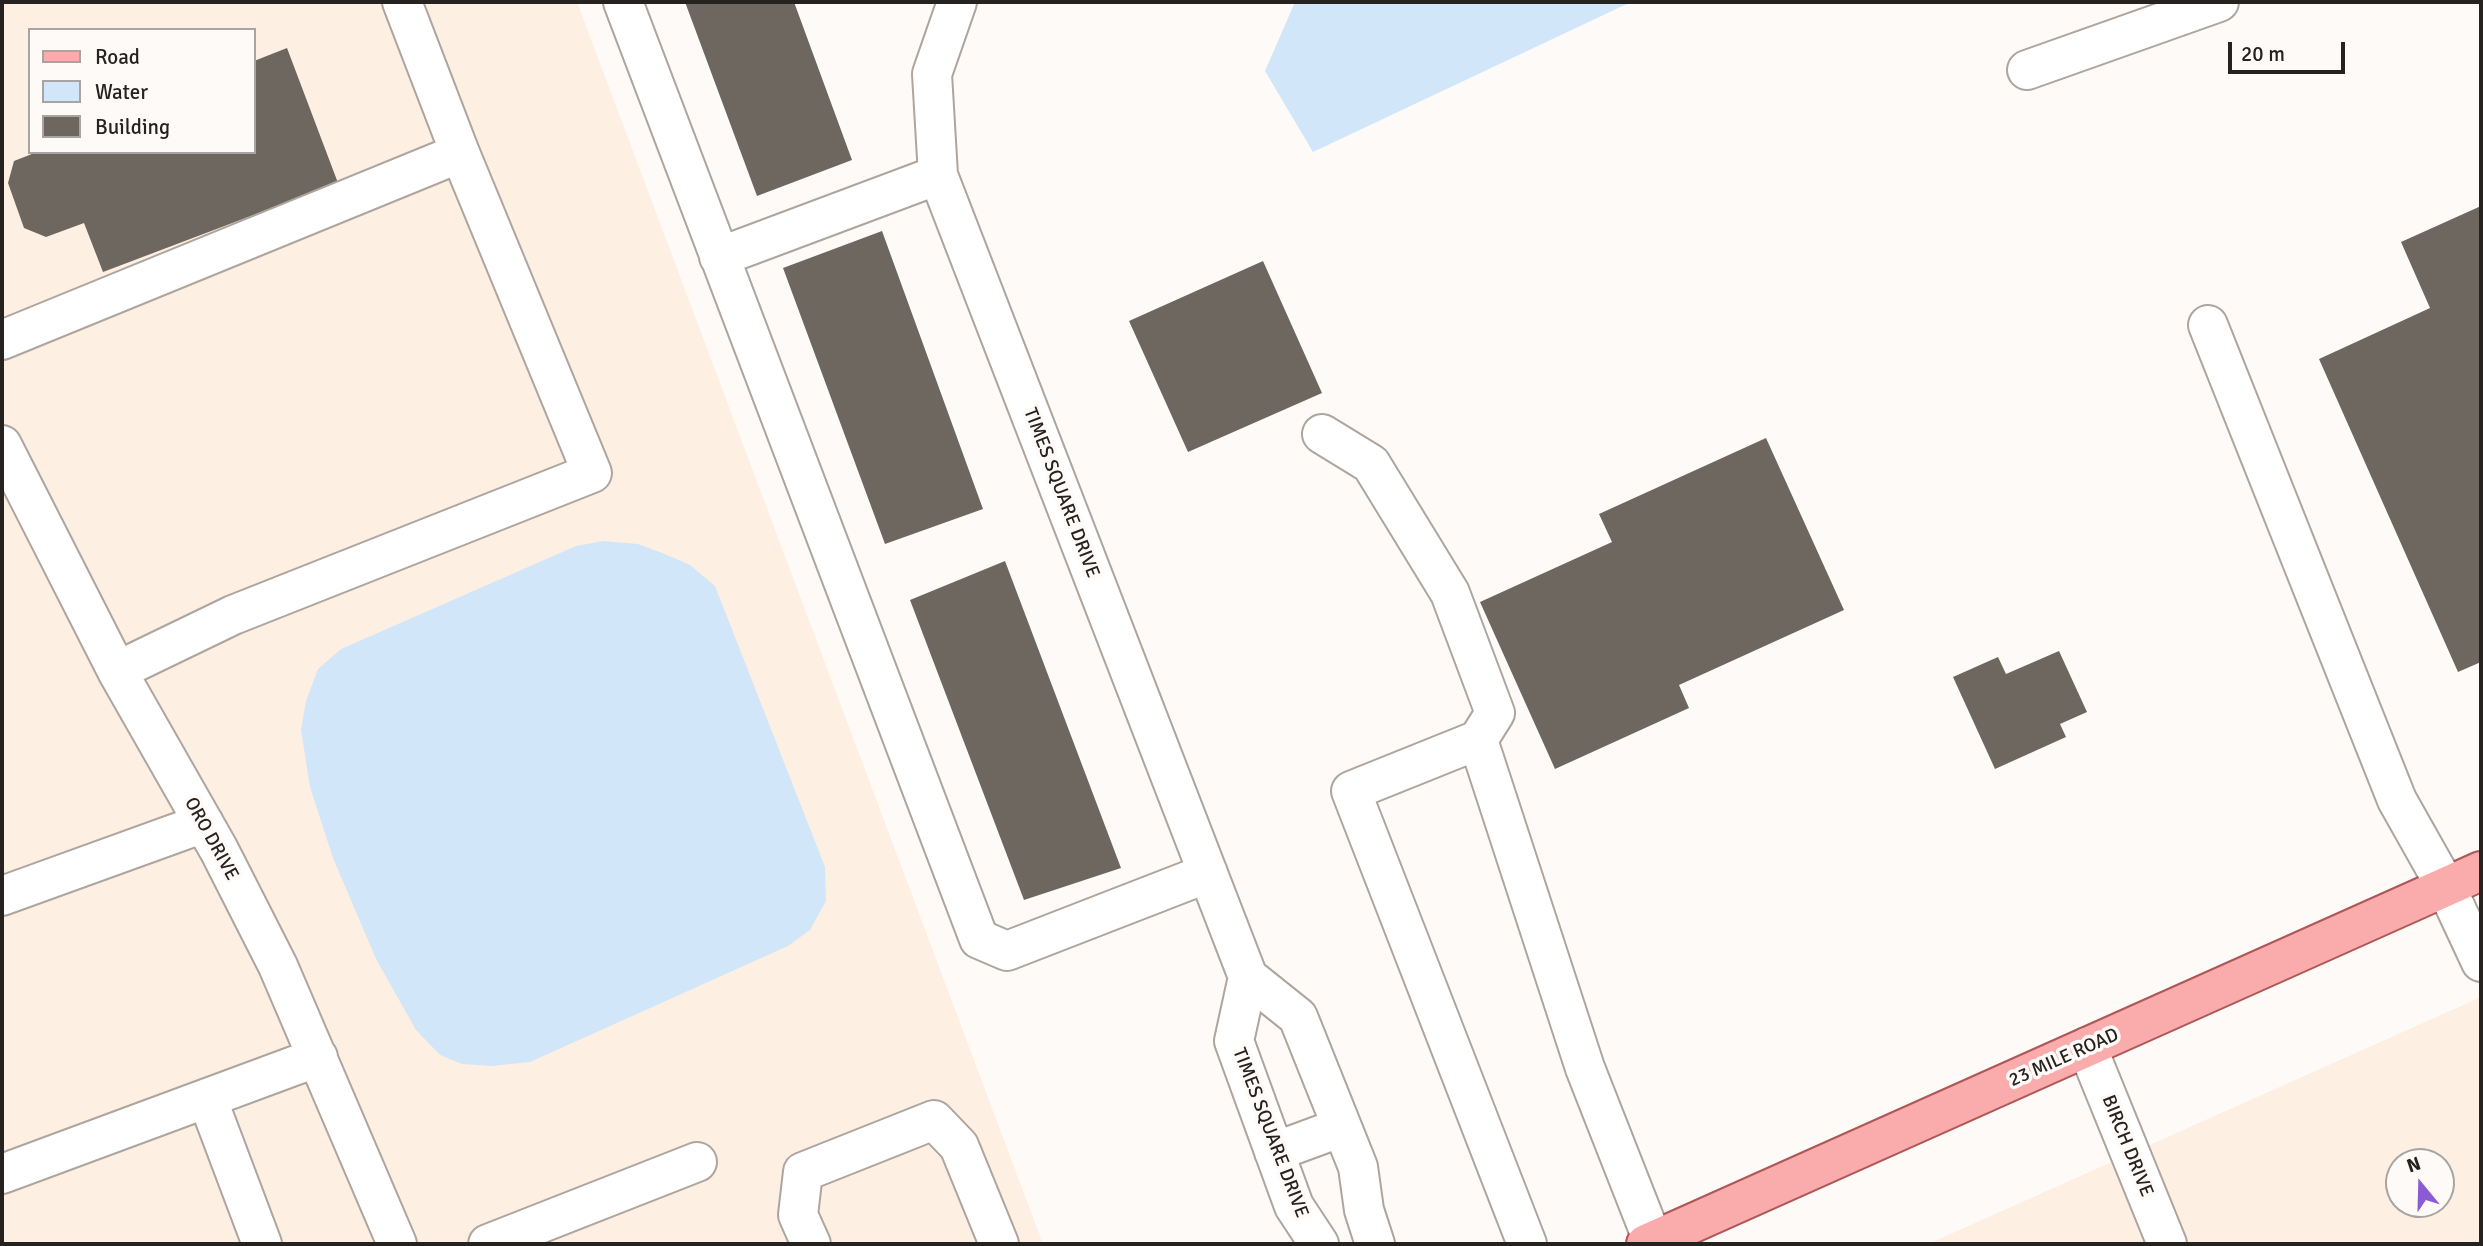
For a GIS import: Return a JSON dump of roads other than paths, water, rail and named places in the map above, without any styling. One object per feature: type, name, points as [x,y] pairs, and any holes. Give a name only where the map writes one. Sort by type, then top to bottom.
[{"type":"main road","name":"23 MILE ROAD","points":[[1650,1243],[2481,871]]},
{"type":"street","points":[[117,671],[233,615],[593,473],[460,153],[402,2]]},
{"type":"street","points":[[623,2],[979,939],[1007,951],[1208,873]]},
{"type":"street","name":"TIMES SQUARE DRIVE","points":[[957,2],[932,74],[938,175],[1248,977],[1234,1041],[1294,1206],[1319,1244]]},
{"type":"street","points":[[2027,70],[2219,2]]},
{"type":"street","points":[[2,340],[460,153]]},
{"type":"street","points":[[719,257],[938,175]]},
{"type":"street","points":[[2208,325],[2396,800],[2446,887],[2481,962]]},
{"type":"street","points":[[1322,433],[1371,464],[1451,593],[1495,713],[1478,740],[1351,791],[1527,1244]]},
{"type":"street","name":"ORO DRIVE","points":[[2,445],[117,671],[204,823],[278,966],[397,1244]]},
{"type":"street","points":[[1478,740],[1585,1068],[1650,1243]]},
{"type":"street","points":[[2,896],[204,823]]},
{"type":"street","points":[[1248,977],[1298,1017],[1358,1167],[1364,1210],[1375,1244]]},
{"type":"street","name":"BIRCH DRIVE","points":[[2087,1047],[2167,1244]]},
{"type":"street","points":[[2,1174],[317,1057]]},
{"type":"street","points":[[207,1098],[262,1244]]},
{"type":"street","points":[[811,1244],[798,1215],[803,1172],[934,1120],[959,1146],[999,1244]]},
{"type":"street","points":[[1274,1152],[1342,1127]]},
{"type":"street","points":[[488,1244],[541,1235],[697,1162]]},
{"type":"water","points":[[1295,2],[1631,2],[1313,152],[1265,71]]},
{"type":"water","points":[[603,541],[638,544],[665,554],[690,565],[715,586],[825,867],[826,901],[810,930],[788,946],[530,1062],[492,1066],[462,1064],[440,1055],[416,1030],[376,959],[333,858],[310,787],[301,730],[306,701],[318,669],[341,649],[576,546]]}]
